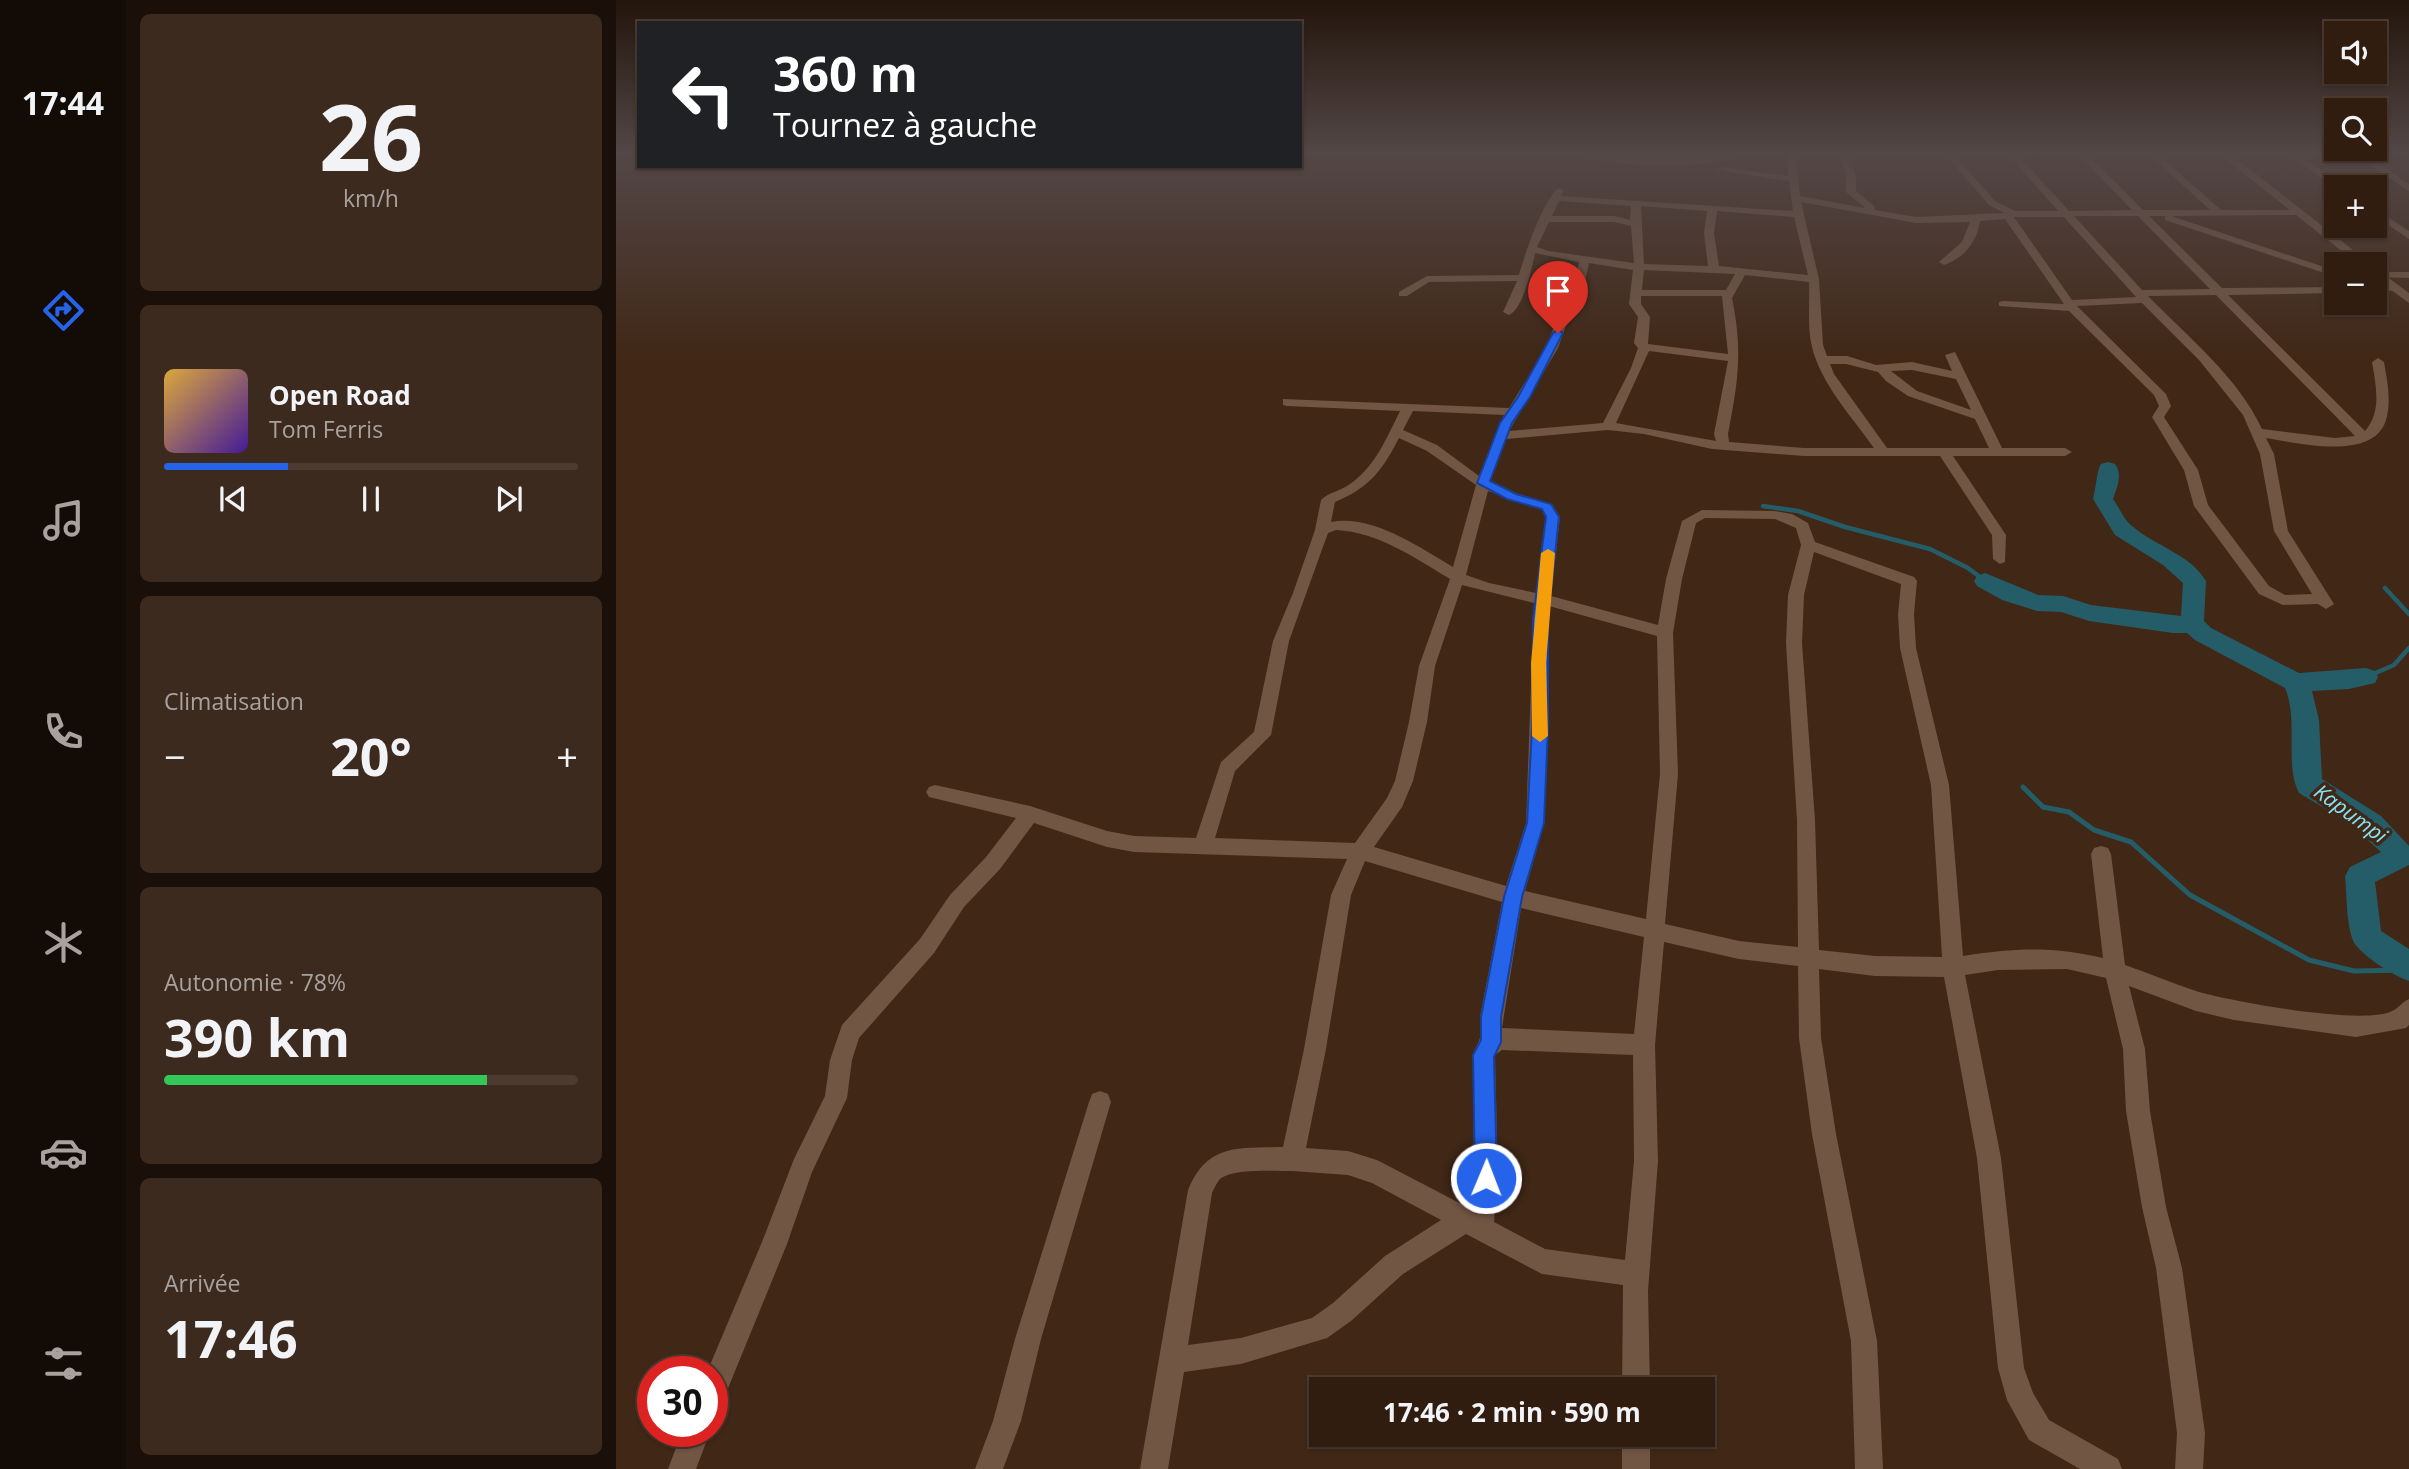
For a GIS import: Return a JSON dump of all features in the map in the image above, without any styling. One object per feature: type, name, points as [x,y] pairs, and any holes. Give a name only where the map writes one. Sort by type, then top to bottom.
[{"type":"street","points":[[1509,312],[1524,278],[1531,248],[1544,222]]},
{"type":"street","points":[[1628,222],[1635,224],[1640,253],[1635,304],[1644,317],[1640,343],[1644,347],[1734,358]]},
{"type":"street","points":[[1710,222],[1709,233],[1714,269]]},
{"type":"street","points":[[1802,222],[1814,279],[1817,345],[1822,360],[1828,374],[1884,453]]},
{"type":"street","points":[[1944,262],[1954,257],[1970,240],[1975,222]]},
{"type":"street","points":[[2015,222],[2072,305],[2160,394],[2165,406],[2158,417],[2191,470],[2201,506],[2264,590],[2283,600],[2324,602],[2281,531],[2267,454],[2260,433],[2249,414],[2211,367],[2142,297],[2075,222]]},
{"type":"street","points":[[2150,222],[2364,438]]},
{"type":"street","points":[[2176,222],[2324,270]]},
{"type":"street","points":[[2310,222],[2350,252]]},
{"type":"street","points":[[2389,222],[2409,236]]},
{"type":"street","points":[[1531,248],[1546,254],[1637,267],[1714,269],[1814,279]]},
{"type":"street","points":[[1292,1159],[1315,1049],[1341,895],[1360,851],[1395,802],[1404,781],[1418,722],[1427,666],[1458,576],[1483,483],[1500,436],[1552,348],[1568,305],[1577,295],[1585,259]]},
{"type":"street","points":[[1723,445],[1721,434],[1730,395],[1734,358],[1732,327],[1726,303],[1742,272]]},
{"type":"street","points":[[2387,281],[2409,275]]},
{"type":"street","points":[[1403,294],[1427,279],[1524,278]]},
{"type":"street","points":[[2387,287],[2409,299]]},
{"type":"street","points":[[2003,304],[2072,305],[2142,297],[2324,290]]},
{"type":"street","points":[[1637,293],[1729,293]]},
{"type":"street","points":[[1608,426],[1639,368],[1644,347]]},
{"type":"street","points":[[1951,355],[1997,451]]},
{"type":"street","points":[[1822,360],[1847,360],[1882,369],[1912,366],[1961,376]]},
{"type":"street","points":[[2260,433],[2332,442],[2364,438],[2375,433],[2384,416],[2385,393],[2378,362]]},
{"type":"street","points":[[1882,369],[1891,380],[1937,403],[1980,416]]},
{"type":"street","points":[[1287,402],[1514,412]]},
{"type":"street","points":[[1203,845],[1227,767],[1262,734],[1281,641],[1301,593],[1322,530],[1328,500],[1357,486],[1382,455],[1408,408]]},
{"type":"street","points":[[1500,436],[1608,426],[1644,430],[1687,441],[1804,452],[2065,452]]},
{"type":"street","points":[[1396,432],[1432,449],[1472,478],[1511,496],[1547,507],[1551,511],[1553,524],[1538,663],[1540,728],[1535,823],[1513,897],[1491,1017],[1491,1042],[1483,1055],[1486,1178],[1472,1225]]},
{"type":"street","points":[[1942,452],[1998,535],[2000,559]]},
{"type":"street","points":[[1636,1377],[1636,1274],[1646,1161],[1644,1045],[1668,774],[1665,633],[1674,579],[1689,521],[1702,514],[1787,517],[1802,526],[1808,545],[1796,595],[1794,631],[1806,820],[1811,1038],[1824,1134],[1864,1341],[1869,1469]]},
{"type":"street","points":[[1322,530],[1329,524],[1340,523],[1369,531],[1458,576],[1488,588],[1607,614],[1665,633]]},
{"type":"street","points":[[1808,545],[1909,581],[1906,614],[1908,648],[1940,785],[1953,967],[1989,1158],[2011,1368],[2021,1400],[2039,1430],[2104,1468]]},
{"type":"street","points":[[935,792],[1030,814],[1107,839],[1133,844],[1360,851],[1513,897],[1739,950],[1808,956],[1875,966],[1953,967],[1998,960],[2067,959],[2115,971],[2196,1001],[2297,1020],[2356,1027],[2398,1021],[2409,1009]]},
{"type":"street","points":[[727,1356],[774,1244],[802,1167],[836,1098],[841,1060],[850,1032],[927,946],[957,901],[993,863],[1030,814]]},
{"type":"street","points":[[2101,854],[2115,971],[2134,1049],[2138,1111],[2154,1207],[2169,1268],[2191,1433],[2189,1469]]},
{"type":"street","points":[[1491,1042],[1501,1039],[1570,1040],[1644,1045]]},
{"type":"street","points":[[989,1469],[1007,1421],[1028,1339],[1100,1102]]},
{"type":"street","points":[[1154,1469],[1200,1190],[1211,1171],[1226,1163],[1292,1159],[1348,1163],[1377,1172],[1542,1261],[1636,1274]]},
{"type":"street","points":[[1172,1360],[1241,1351],[1318,1329],[1342,1312],[1394,1265],[1428,1241],[1472,1225]]},
{"type":"street","points":[[682,1469],[690,1447]]},
{"type":"street","points":[[1636,1447],[1636,1469]]},
{"type":"waterway","points":[[2108,468],[2109,482],[2103,499],[2123,530],[2171,560],[2195,581],[2192,624]]},
{"type":"waterway","points":[[1767,507],[1763,506],[1798,511],[1845,527],[1930,549],[1968,568],[1985,581]]},
{"type":"waterway","points":[[1985,581],[2010,594],[2037,603],[2063,604],[2089,613],[2173,625],[2192,624]]},
{"type":"waterway","points":[[2385,588],[2409,614]]},
{"type":"waterway","points":[[2192,624],[2203,634],[2295,682]]},
{"type":"waterway","points":[[2366,677],[2394,665],[2409,648]]},
{"type":"waterway","name":"Kapumpi","points":[[2295,682],[2340,681],[2366,677]]},
{"type":"waterway","name":"Kapumpi","points":[[2295,682],[2306,720],[2309,785],[2371,824],[2392,844],[2400,856],[2360,876],[2367,938],[2409,967]]},
{"type":"waterway","points":[[2023,787],[2043,807],[2069,812],[2094,830],[2131,842],[2190,895],[2309,960],[2354,971],[2409,970]]},
{"type":"slow traffic","points":[[1540,736],[1538,663],[1548,553]]},
{"type":"route","points":[[1486,1178],[1483,1055],[1486,1046],[1491,1042],[1491,1017],[1513,897],[1535,823],[1540,728],[1540,619],[1553,517],[1547,507],[1511,496],[1483,483],[1506,423],[1524,397],[1558,333]]}]
